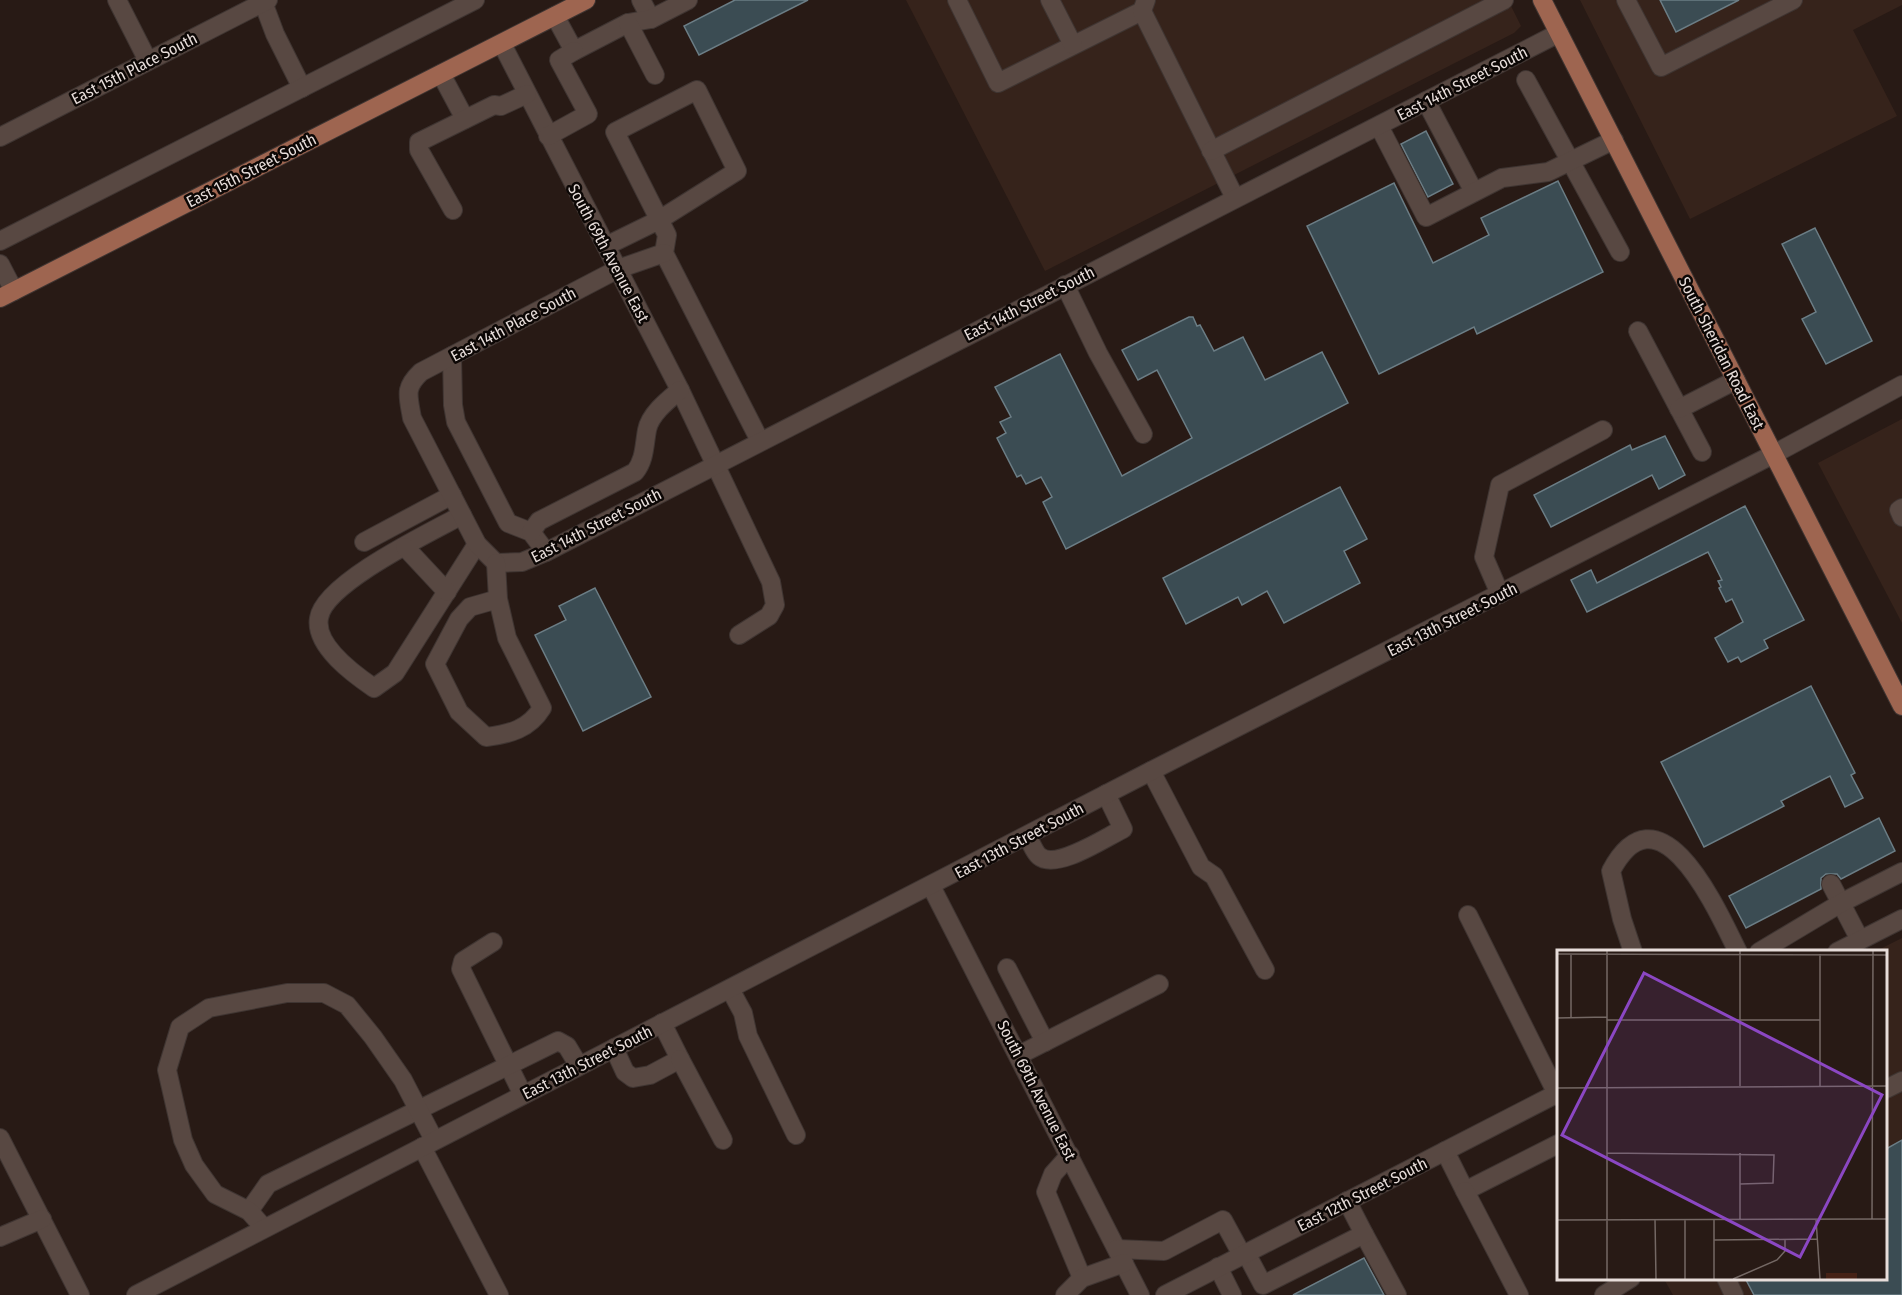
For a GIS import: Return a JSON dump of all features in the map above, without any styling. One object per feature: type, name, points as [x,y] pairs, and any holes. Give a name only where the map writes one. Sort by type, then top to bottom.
[{"type":"main road","name":"East 15th Street South","points":[[7,294],[586,0]]},
{"type":"main road","name":"South Sheridan Road East","points":[[1542,0],[1902,706]]},
{"type":"street","points":[[117,0],[148,61]]},
{"type":"street","points":[[0,241],[475,0]]},
{"type":"street","points":[[641,0],[651,19]]},
{"type":"street","points":[[548,136],[588,114],[559,60],[628,23],[651,19],[688,0]]},
{"type":"street","points":[[957,0],[999,83],[1144,5],[1235,198]]},
{"type":"street","points":[[1050,0],[1073,45]]},
{"type":"street","points":[[1211,151],[1504,0]]},
{"type":"street","points":[[1626,0],[1661,67],[1793,0]]},
{"type":"street","points":[[265,1],[275,34],[302,88]]},
{"type":"street","name":"East 15th Place South","points":[[0,137],[265,1]]},
{"type":"street","points":[[555,16],[574,51]]},
{"type":"street","points":[[628,23],[655,75]]},
{"type":"street","name":"East 14th Street South","points":[[496,562],[522,562],[546,552],[716,462],[1559,33]]},
{"type":"street","name":"South 69th Avenue East","points":[[502,44],[680,390],[771,582],[776,605],[769,616],[739,635]]},
{"type":"street","points":[[441,74],[465,119]]},
{"type":"street","points":[[1526,80],[1561,146],[1572,160],[1620,252]]},
{"type":"street","points":[[606,246],[659,220],[737,171],[697,90],[615,132],[659,220],[667,235],[664,253],[760,441]]},
{"type":"street","points":[[453,210],[419,150],[419,142],[494,105],[501,106],[527,94]]},
{"type":"street","points":[[1426,101],[1474,192]]},
{"type":"street","points":[[1379,126],[1426,217],[1502,178],[1548,172],[1614,140]]},
{"type":"street","name":"East 14th Place South","points":[[452,495],[412,417],[408,394],[410,383],[422,372],[618,269],[664,253]]},
{"type":"street","points":[[0,264],[7,294]]},
{"type":"street","points":[[1065,285],[1098,353],[1143,434]]},
{"type":"street","points":[[1638,331],[1702,452]]},
{"type":"street","points":[[452,356],[453,405],[456,422],[508,523],[531,532],[546,552]]},
{"type":"street","points":[[1679,409],[1736,380]]},
{"type":"street","name":"East 13th Street South","points":[[136,1295],[1106,794],[1774,454],[1902,385]]},
{"type":"street","points":[[531,532],[538,521],[635,472],[641,464],[647,427],[663,404],[680,390]]},
{"type":"street","points":[[1500,594],[1484,557],[1500,485],[1603,430]]},
{"type":"street","points":[[635,472],[654,495]]},
{"type":"street","points":[[364,542],[452,495],[477,544],[496,562],[498,600],[507,638],[542,708],[533,722],[505,735],[486,737],[459,712],[435,664],[459,619],[470,607],[498,600]]},
{"type":"street","points":[[1902,508],[1899,510],[1902,517]]},
{"type":"street","points":[[462,515],[368,567],[332,595],[318,617],[319,625],[326,642],[344,668],[374,688],[395,674],[477,544]]},
{"type":"street","points":[[405,547],[447,592]]},
{"type":"street","points":[[1151,771],[1201,867],[1214,876],[1265,970]]},
{"type":"street","points":[[1027,836],[1038,856],[1047,861],[1059,861],[1123,829],[1106,794]]},
{"type":"street","points":[[1634,950],[1622,919],[1611,871],[1618,858],[1630,847],[1641,842],[1655,841],[1668,845],[1683,857],[1694,871],[1737,950]]},
{"type":"street","points":[[1765,950],[1841,903],[1902,872]]},
{"type":"street","points":[[1831,884],[1860,940]]},
{"type":"street","name":"South 69th Avenue East","points":[[931,886],[1140,1295]]},
{"type":"street","points":[[1468,915],[1551,1063],[1557,1090]]},
{"type":"street","points":[[1839,950],[1902,919]]},
{"type":"street","points":[[493,942],[463,961],[461,969],[523,1095]]},
{"type":"street","points":[[1007,968],[1045,1042]]},
{"type":"street","points":[[1019,1055],[1159,984]]},
{"type":"street","points":[[730,989],[742,1012],[747,1036],[796,1135]]},
{"type":"street","points":[[264,1228],[249,1211],[215,1194],[194,1165],[183,1140],[167,1070],[180,1027],[209,1008],[287,993],[324,993],[347,1005],[403,1080],[419,1110],[428,1143],[499,1295]]},
{"type":"street","points":[[662,1023],[723,1140]]},
{"type":"street","points":[[249,1211],[268,1184],[558,1041],[567,1046],[579,1066]]},
{"type":"street","points":[[614,1048],[626,1072],[633,1078],[650,1075],[680,1059]]},
{"type":"street","points":[[482,1079],[497,1108]]},
{"type":"street","points":[[1887,1088],[1902,1081]]},
{"type":"street","name":"East 12th Street South","points":[[1165,1295],[1557,1095]]},
{"type":"street","points":[[0,1140],[80,1295]]},
{"type":"street","points":[[1465,1191],[1557,1145]]},
{"type":"street","points":[[1445,1151],[1519,1295]]},
{"type":"street","points":[[1070,1155],[1053,1174],[1046,1192],[1082,1278]]},
{"type":"street","points":[[1347,1201],[1397,1295]]},
{"type":"street","points":[[0,1237],[42,1219]]},
{"type":"street","points":[[1065,1295],[1082,1278],[1121,1256],[1164,1251],[1223,1220],[1263,1285],[1364,1234]]},
{"type":"street","points":[[1218,1267],[1232,1295]]},
{"type":"street","points":[[1604,1295],[1628,1280]]},
{"type":"street","points":[[1726,1280],[1734,1295]]},
{"type":"shaded area","points":[[906,0],[1508,0],[1521,26],[1514,33],[1045,271]]},
{"type":"shaded area","points":[[1580,0],[1902,0],[1902,5],[1853,30],[1897,116],[1690,219]]},
{"type":"shaded area","points":[[1902,419],[1902,623],[1818,463]]},
{"type":"shaded area","points":[[1902,938],[1902,1295],[1673,1295],[1665,1280],[1887,1280],[1887,950],[1878,950]]},
{"type":"building","points":[[735,0],[808,0],[699,55],[684,26]]},
{"type":"building","points":[[1660,0],[1739,0],[1676,32]]},
{"type":"building","points":[[1426,131],[1453,184],[1428,197],[1401,144]]},
{"type":"building","points":[[1558,181],[1603,272],[1477,334],[1474,327],[1379,374],[1307,226],[1394,183],[1433,263],[1489,235],[1481,218]]},
{"type":"building","points":[[1815,228],[1872,341],[1826,364],[1802,319],[1816,312],[1782,244]]},
{"type":"building","points":[[1193,317],[1197,326],[1200,325],[1214,351],[1243,337],[1265,380],[1322,352],[1348,403],[1066,549],[1043,502],[1052,497],[1041,477],[1026,484],[1021,475],[1017,477],[997,438],[1006,433],[1000,422],[1011,417],[995,387],[1060,354],[1122,476],[1192,438],[1157,370],[1138,380],[1122,350]]},
{"type":"building","points":[[1665,436],[1685,475],[1659,489],[1652,475],[1551,527],[1534,495],[1630,445],[1632,450]]},
{"type":"building","points":[[1340,487],[1367,539],[1344,551],[1360,583],[1284,623],[1267,591],[1242,605],[1238,597],[1186,624],[1163,578]]},
{"type":"building","points":[[1745,506],[1804,620],[1764,640],[1768,648],[1741,662],[1738,657],[1728,662],[1715,638],[1743,622],[1732,599],[1726,602],[1719,588],[1721,587],[1718,581],[1722,580],[1708,552],[1587,612],[1571,580],[1591,570],[1597,583]]},
{"type":"building","points":[[595,588],[651,697],[583,731],[535,635],[566,620],[559,606]]},
{"type":"building","points":[[1811,686],[1855,773],[1851,775],[1863,798],[1845,807],[1830,776],[1781,801],[1784,806],[1704,847],[1661,762]]},
{"type":"building","points":[[1879,818],[1895,851],[1841,879],[1837,874],[1826,874],[1821,878],[1821,889],[1746,928],[1729,896]]},
{"type":"building","points":[[1902,1140],[1902,1295],[1754,1295],[1746,1280],[1887,1280],[1887,1148]]},
{"type":"building","points":[[1364,1258],[1384,1295],[1293,1295]]}]
